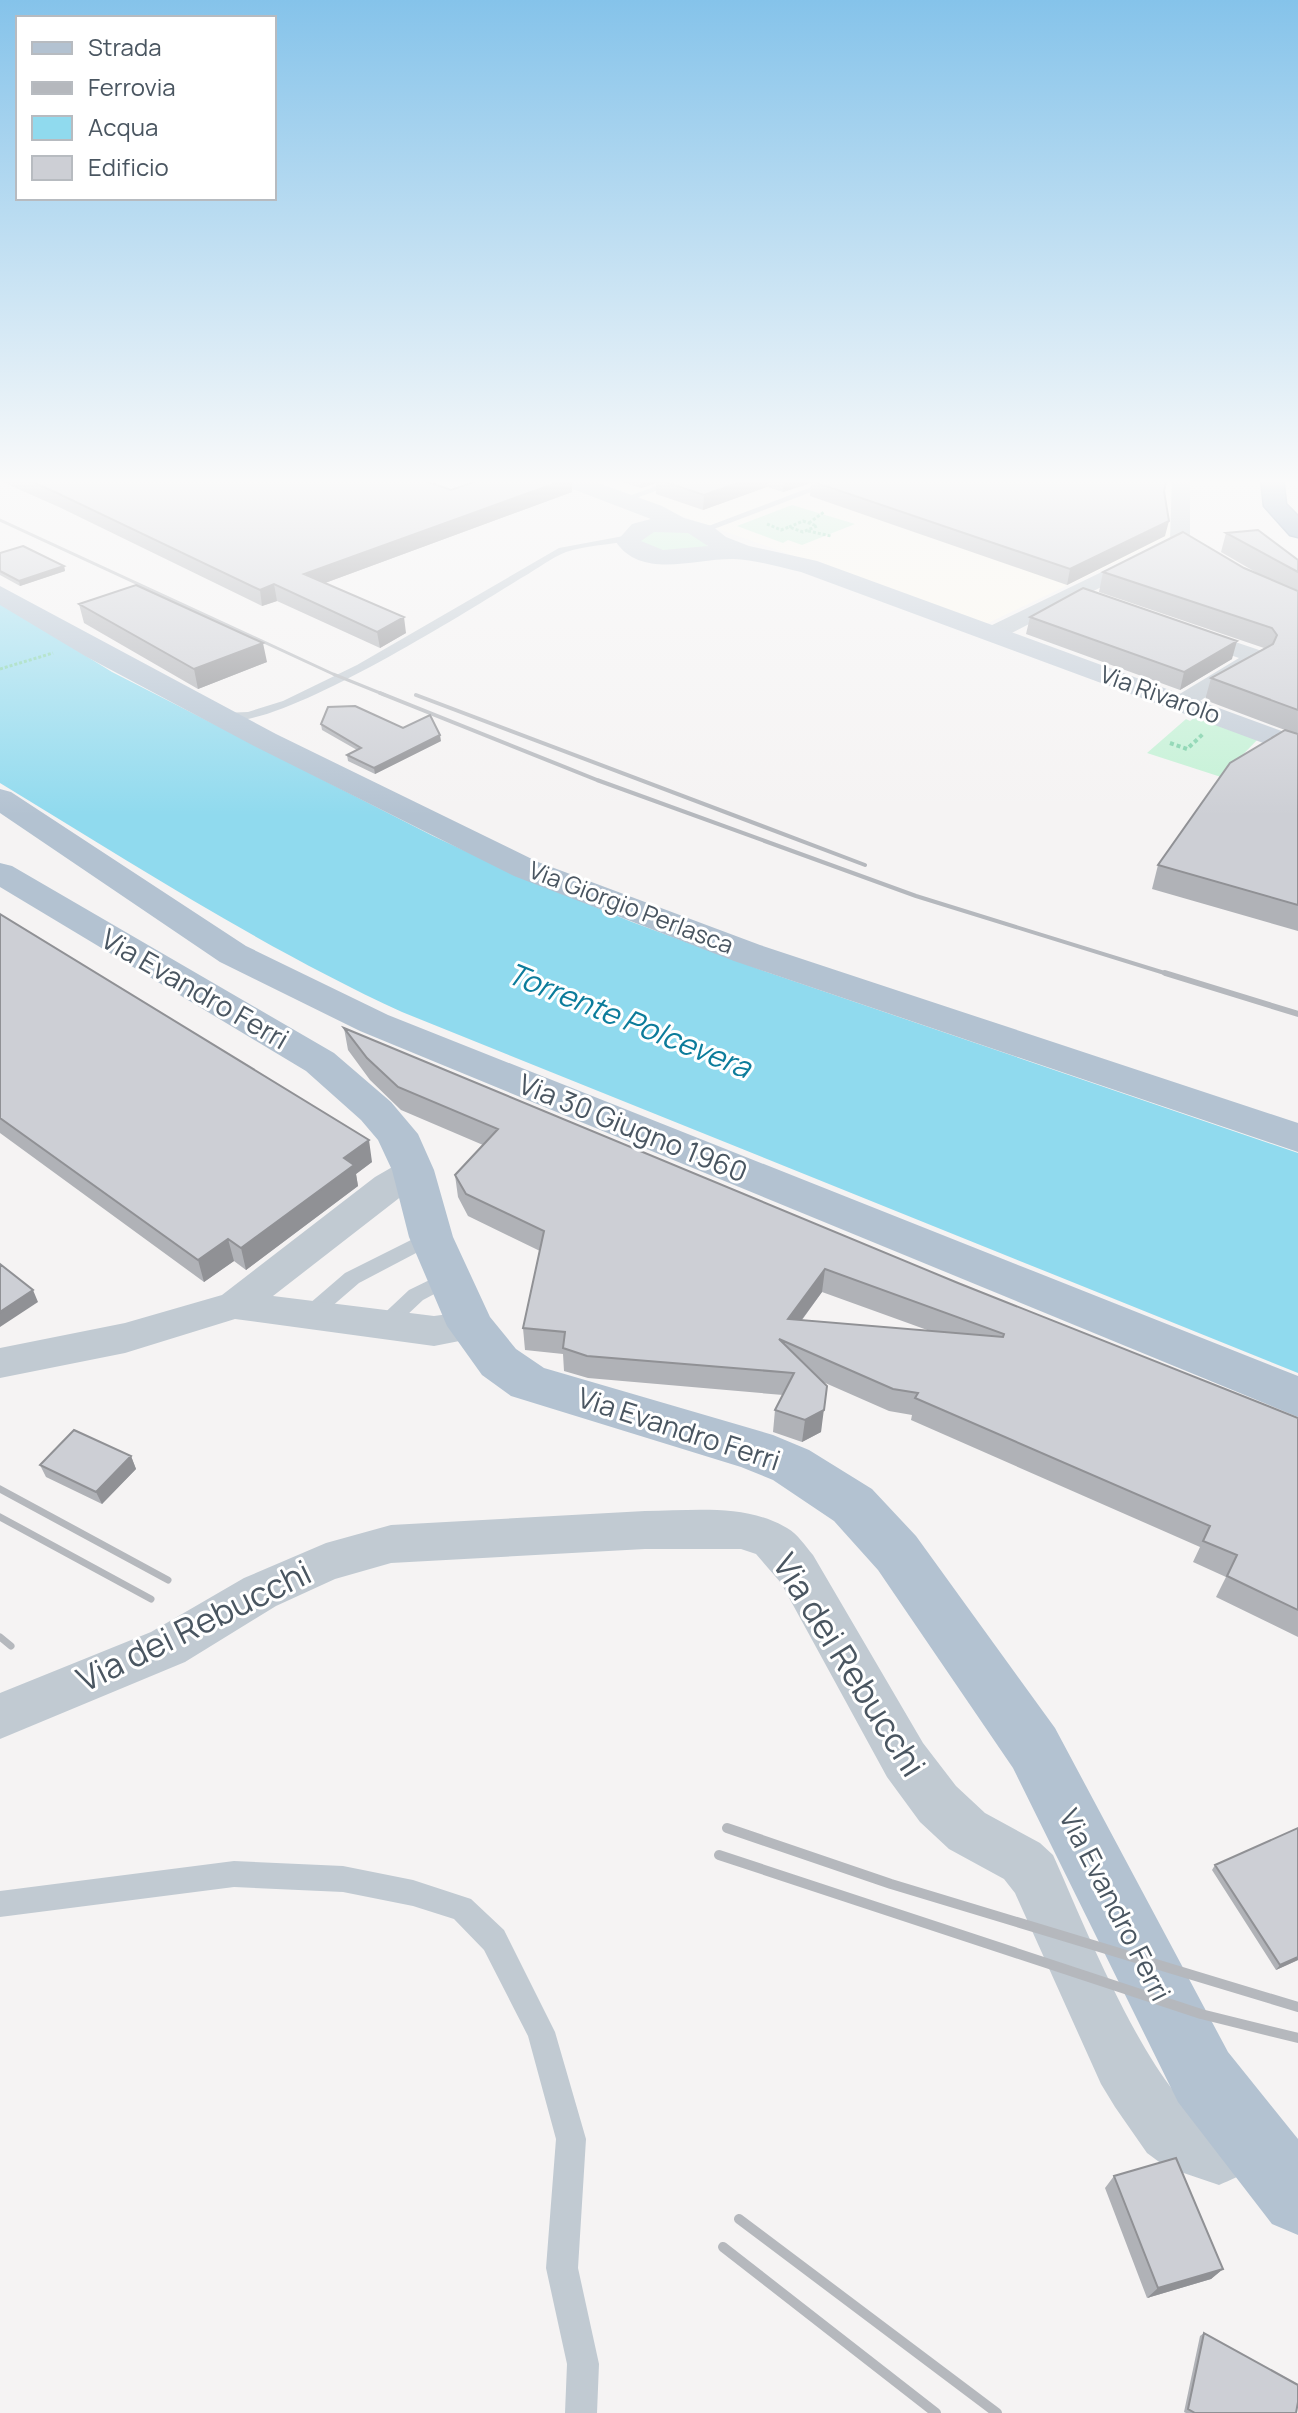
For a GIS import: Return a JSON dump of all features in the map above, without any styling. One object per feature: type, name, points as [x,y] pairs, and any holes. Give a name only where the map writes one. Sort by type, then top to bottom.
[{"type":"main road","name":"Via Rivarolo","points":[[876,591],[1298,747]]},
{"type":"main road","name":"Via Giorgio Perlasca","points":[[0,594],[95,650],[265,740],[526,869],[747,953],[1298,1138]]},
{"type":"main road","name":"Via 30 Giugno 1960","points":[[0,799],[233,954],[374,1023],[1298,1397]]},
{"type":"main road","name":"Via Evandro Ferri","points":[[0,873],[320,1062],[376,1111],[397,1134],[413,1170],[440,1258],[471,1326],[499,1362],[528,1382],[755,1450],[791,1465],[853,1505],[897,1553],[1034,1748],[1203,2077],[1298,2198]]},
{"type":"street","points":[[994,633],[1079,591]]},
{"type":"street","points":[[1073,593],[1101,603]]},
{"type":"street","points":[[1172,628],[1257,657],[1181,703]]},
{"type":"street","points":[[0,1363],[125,1338],[235,1305],[413,1170]]},
{"type":"street","points":[[235,1305],[434,1331],[471,1326]]},
{"type":"street","name":"Via dei Rebucchi","points":[[0,1716],[168,1647],[260,1592],[326,1562],[391,1544],[674,1529],[717,1528],[759,1534],[783,1551],[797,1569],[905,1760],[938,1804],[967,1831],[1022,1861],[1034,1874],[1121,2064],[1168,2132],[1187,2146],[1219,2155],[1249,2135]]},
{"type":"lane","points":[[222,717],[249,716],[287,704],[361,667],[493,591]]},
{"type":"lane","points":[[265,740],[268,724],[287,704]]},
{"type":"lane","points":[[309,1315],[352,1278],[440,1258]]},
{"type":"lane","points":[[383,1326],[416,1295],[440,1258]]},
{"type":"lane","points":[[0,1904],[234,1874],[343,1879],[413,1893],[462,1908],[494,1940],[541,2032],[571,2139],[562,2268],[583,2364],[581,2413]]},
{"type":"path","points":[[0,669],[60,651]]},
{"type":"path","points":[[1170,743],[1185,748]]},
{"type":"shaded area","points":[[892,591],[1056,591],[986,624]]},
{"type":"green space","points":[[1198,715],[1260,737],[1221,777],[1147,753],[1186,719],[1190,721]]},
{"type":"water","name":"Torrente Polcevera","points":[[0,603],[112,672],[433,836],[519,876],[764,971],[1298,1153],[1298,1373],[402,1012],[298,960],[198,903],[0,783]]},
{"type":"building","points":[[119,591],[148,591],[263,643],[194,669],[79,604]]},
{"type":"building","points":[[288,591],[343,591],[404,617],[377,632]]},
{"type":"building","points":[[1078,591],[1091,591],[1237,641],[1184,672],[1030,617]]},
{"type":"building","points":[[1159,591],[1298,591],[1298,710],[1211,678],[1273,644],[1277,635],[1272,628]]},
{"type":"building","points":[[355,706],[403,728],[430,715],[440,735],[374,768],[347,755],[361,748],[321,724],[328,707]]},
{"type":"building","points":[[1285,730],[1298,734],[1298,905],[1158,865],[1230,763]]},
{"type":"building","points":[[0,914],[369,1140],[344,1158],[354,1165],[241,1248],[228,1239],[198,1260],[0,1118]]},
{"type":"building","points":[[344,1028],[958,1283],[1298,1418],[1298,1610],[1227,1576],[1237,1555],[1203,1541],[1210,1526],[915,1398],[918,1393],[893,1389],[779,1339],[827,1386],[824,1410],[805,1420],[775,1410],[794,1373],[587,1356],[563,1348],[565,1332],[523,1328],[544,1231],[466,1194],[455,1175],[498,1129],[398,1087],[367,1058]],"holes":[[[825,1269],[1004,1334],[1003,1337],[788,1319]]]},
{"type":"building","points":[[0,1264],[33,1290],[0,1312]]},
{"type":"building","points":[[74,1430],[131,1456],[96,1492],[40,1465]]},
{"type":"building","points":[[1298,1828],[1298,1957],[1280,1965],[1215,1865]]},
{"type":"building","points":[[1176,2158],[1223,2269],[1158,2288],[1114,2176]]},
{"type":"building","points":[[1204,2333],[1298,2385],[1296,2413],[1195,2413],[1188,2409]]},
{"type":"railway","points":[[153,591],[385,695]]},
{"type":"railway","points":[[380,693],[597,780],[916,896],[1171,975]]},
{"type":"railway","points":[[416,695],[865,865]]},
{"type":"railway","points":[[1165,973],[1298,1014]]},
{"type":"railway","points":[[0,1489],[168,1580]]},
{"type":"railway","points":[[0,1517],[151,1599]]},
{"type":"railway","points":[[0,1637],[11,1646]]},
{"type":"railway","points":[[727,1828],[891,1884],[1298,2007]]},
{"type":"railway","points":[[719,1855],[1201,2014],[1298,2038]]},
{"type":"railway","points":[[739,2219],[997,2413]]},
{"type":"railway","points":[[723,2247],[936,2413]]}]
